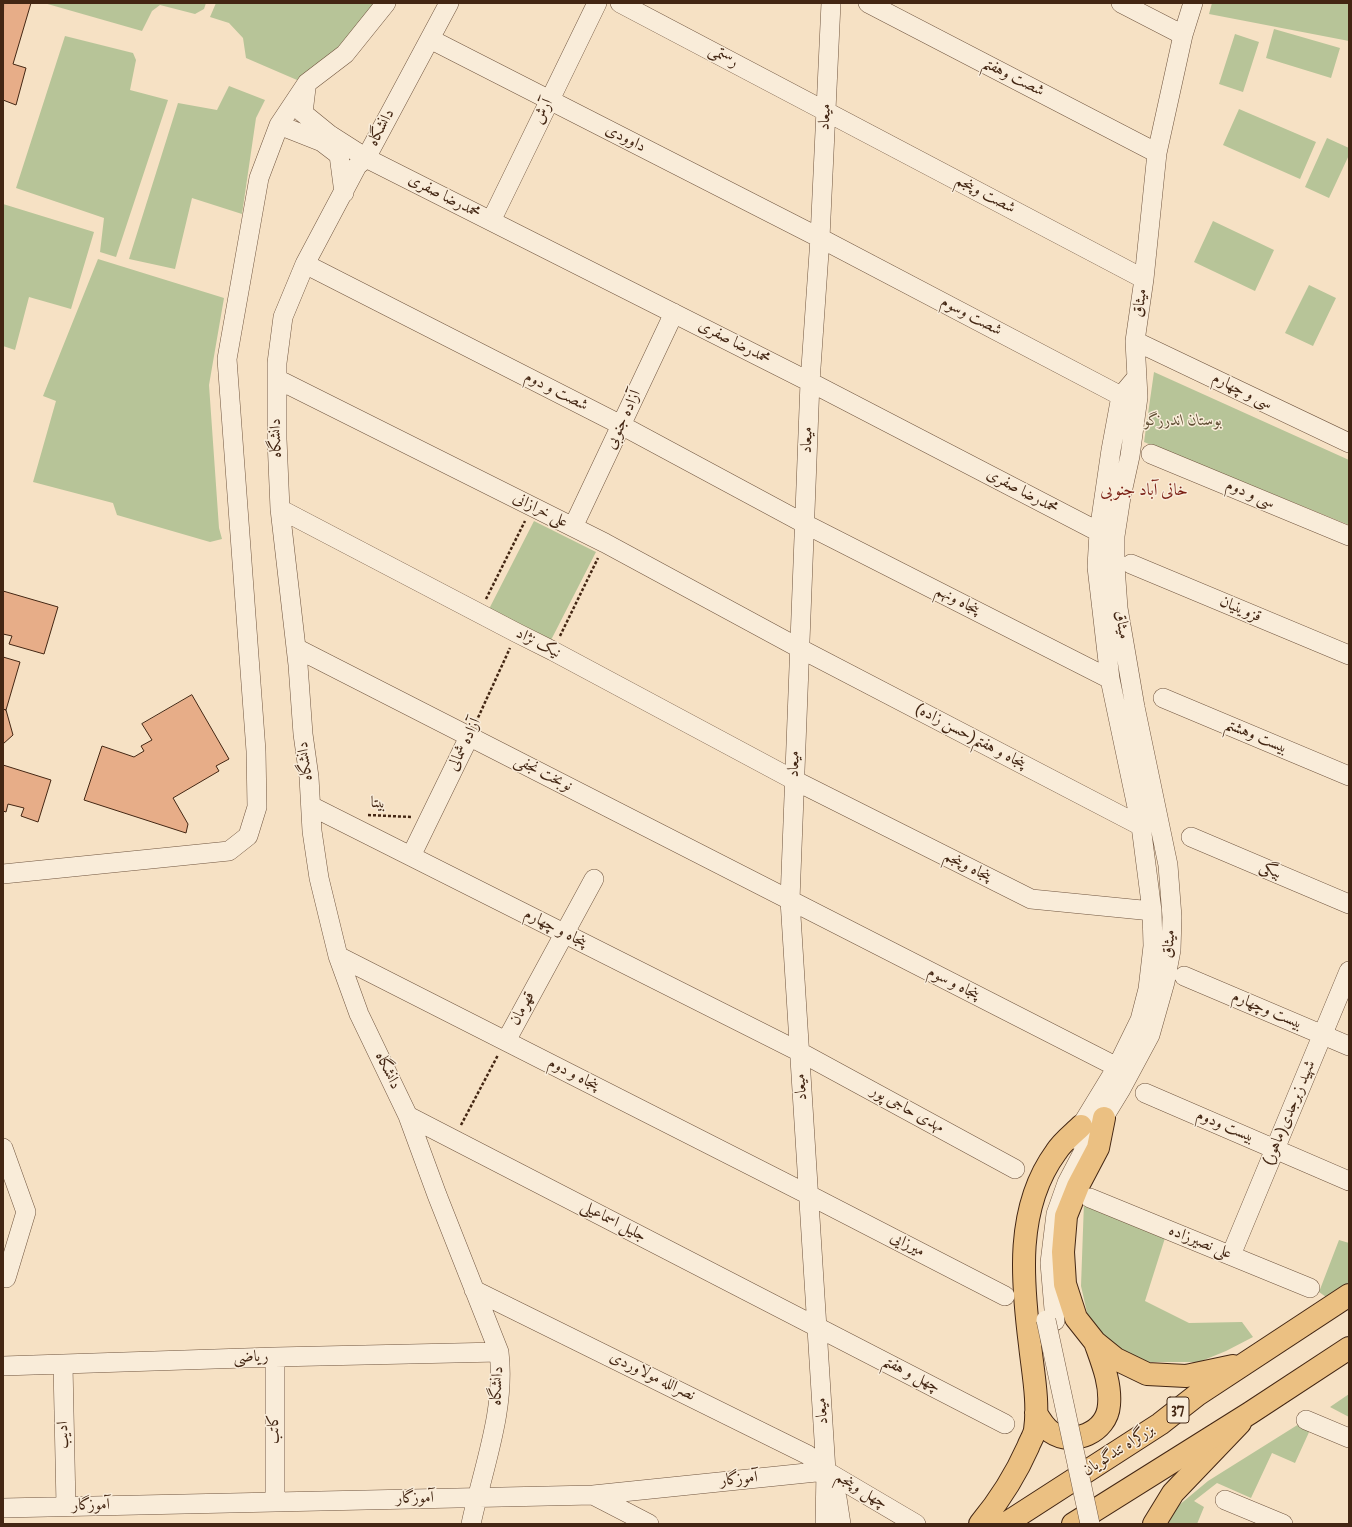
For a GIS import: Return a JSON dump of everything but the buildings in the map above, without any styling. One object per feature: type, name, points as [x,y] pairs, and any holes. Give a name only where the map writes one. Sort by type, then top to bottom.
[{"type":"main road","points":[[1104,1118],[1098,1148],[1078,1186],[1066,1216],[1063,1252],[1065,1284],[1076,1318],[1095,1342],[1116,1359],[1147,1374],[1186,1376],[1244,1364]]},
{"type":"main road","points":[[980,1524],[1004,1490],[1025,1454],[1034,1432],[1036,1412],[1034,1375],[1027,1323],[1023,1263],[1026,1223],[1038,1182],[1056,1152],[1081,1126]]},
{"type":"main road","name":"بزرگراه تندگویان","points":[[1006,1524],[1160,1424],[1197,1395],[1349,1294]]},
{"type":"main road","points":[[1036,1412],[1042,1424],[1052,1432],[1063,1437],[1076,1438],[1088,1435],[1098,1428],[1106,1418],[1109,1406],[1109,1394],[1104,1368],[1095,1342]]},
{"type":"main road","points":[[1073,1524],[1250,1413],[1349,1348]]},
{"type":"main road","points":[[1154,1524],[1173,1493],[1250,1413]]},
{"type":"street","points":[[3,874],[229,851],[248,836],[257,807],[256,751],[226,358],[259,178],[279,125],[307,83],[345,54],[386,3]]},
{"type":"street","name":"دانشگاه","points":[[449,3],[366,158],[357,166],[305,264],[283,317],[277,379],[277,439],[280,508],[296,648],[312,831],[319,878],[338,956],[359,1014],[408,1116],[499,1352],[501,1371],[499,1399],[471,1524]]},
{"type":"street","name":"آرش","points":[[491,220],[597,3]]},
{"type":"street","name":"رستمی","points":[[620,3],[826,112]]},
{"type":"street","name":"میعاد","points":[[825,1524],[824,1501],[827,1477],[790,900],[810,382],[820,238],[831,3]]},
{"type":"street","name":"شصت وهفتم","points":[[868,3],[1157,153]]},
{"type":"street","points":[[1121,3],[1183,35]]},
{"type":"street","name":"میثاق","points":[[1049,1226],[1055,1188],[1063,1163],[1081,1126],[1117,1067],[1140,1020],[1148,989],[1153,946],[1152,911],[1141,826],[1110,679],[1097,567],[1107,534],[1137,404],[1135,341],[1144,279],[1157,153],[1183,35],[1193,3]]},
{"type":"street","name":"داوودی","points":[[430,38],[820,238]]},
{"type":"street","name":"محمدرضا صفری","points":[[307,83],[303,113],[330,135],[366,158],[491,220],[1107,534]]},
{"type":"street","name":"شصت وپنجم","points":[[826,112],[1144,279]]},
{"type":"street","points":[[279,125],[322,142],[339,155],[344,193]]},
{"type":"street","name":"شصت وسوم","points":[[820,238],[1121,396]]},
{"type":"street","name":"شصت و دوم","points":[[305,264],[622,425],[805,524]]},
{"type":"street","name":"آزاده جنوبی","points":[[573,527],[674,313]]},
{"type":"street","name":"سی و چهارم","points":[[1135,341],[1349,443]]},
{"type":"street","points":[[1121,396],[1137,377]]},
{"type":"street","name":"علی خرازانی","points":[[277,379],[605,543],[799,648]]},
{"type":"street","name":"میثاق","points":[[1049,1226],[1067,1183],[1088,1142],[1121,1089],[1150,1035],[1166,982],[1171,950],[1172,917],[1168,865],[1134,707],[1118,608],[1115,566],[1107,534],[1111,450],[1121,396]]},
{"type":"street","name":"سی و دوم","points":[[1151,454],[1349,536]]},
{"type":"street","name":"نیک نژاد","points":[[280,508],[479,614],[553,651],[794,780]]},
{"type":"street","name":"پنجاه ونهم","points":[[805,524],[1110,679]]},
{"type":"street","name":"قزوینیان","points":[[1131,564],[1349,655]]},
{"type":"street","name":"نوبخت نجفی","points":[[296,648],[790,900]]},
{"type":"street","name":"(حسن زاده)پنجاه و هفتم","points":[[799,648],[1141,826]]},
{"type":"street","name":"بیست وهشتم","points":[[1163,698],[1349,776]]},
{"type":"street","name":"آزاده شمالی","points":[[411,856],[469,737]]},
{"type":"street","name":"پنجاه وپنجم","points":[[794,780],[1031,899],[1152,911]]},
{"type":"street","name":"پنجاه و چهارم","points":[[311,806],[800,1052]]},
{"type":"street","name":"بیگی","points":[[1191,838],[1349,904]]},
{"type":"street","name":"قهرمان","points":[[506,1041],[594,879]]},
{"type":"street","name":"پنجاه و سوم","points":[[790,900],[1117,1067]]},
{"type":"street","name":"پنجاه و دوم","points":[[338,956],[809,1195]]},
{"type":"street","name":"شهید زبرجدی(ماهور)","points":[[1231,1255],[1349,971]]},
{"type":"street","name":"بیست وچهارم","points":[[1184,976],[1349,1046]]},
{"type":"street","name":"مهدی حاجی پور","points":[[800,1052],[1015,1169]]},
{"type":"street","name":"بیست ودوم","points":[[1145,1093],[1349,1181]]},
{"type":"street","name":"جلیل اسماعیلی","points":[[408,1116],[817,1327]]},
{"type":"street","points":[[3,1148],[26,1212],[6,1278],[3,1277]]},
{"type":"street","name":"میرزایی","points":[[809,1195],[1005,1296]]},
{"type":"street","name":"علی نصیرزاده","points":[[1090,1198],[1310,1288]]},
{"type":"street","points":[[1049,1226],[1042,1262],[1046,1320],[1090,1524]]},
{"type":"street","points":[[1049,1226],[1050,1263],[1055,1321],[1098,1524]]},
{"type":"street","name":"نصرالله مولاوردی","points":[[474,1290],[808,1455],[827,1477]]},
{"type":"street","name":"چهل و هفتم","points":[[817,1327],[1005,1424]]},
{"type":"street","name":"ریاضی","points":[[3,1366],[275,1357],[499,1352]]},
{"type":"street","name":"کاتب","points":[[275,1357],[275,1502]]},
{"type":"street","name":"ادیب","points":[[63,1365],[66,1506]]},
{"type":"street","points":[[1306,1420],[1349,1438]]},
{"type":"street","points":[[827,1477],[837,1498],[841,1524]]},
{"type":"street","name":"آموزگار","points":[[3,1508],[593,1495],[827,1477]]},
{"type":"street","name":"چهل وپنجم","points":[[827,1477],[916,1524]]},
{"type":"street","points":[[593,1495],[649,1524]]},
{"type":"street","points":[[1225,1500],[1283,1524]]},
{"type":"path","points":[[479,614],[532,507]]},
{"type":"path","points":[[553,651],[605,543]]},
{"type":"path","name":"آزاده شمالی","points":[[469,737],[516,633]]},
{"type":"path","name":"بیتا","points":[[362,815],[430,818]]},
{"type":"path","name":"قهرمان","points":[[453,1139],[506,1041]]},
{"type":"green space","points":[[44,3],[206,3],[204,9],[195,14],[160,5],[152,11],[142,31]]},
{"type":"green space","points":[[216,3],[377,3],[335,51],[297,80],[246,58],[243,38],[229,23],[210,17]]},
{"type":"green space","points":[[1212,3],[1349,3],[1349,41],[1209,14]]},
{"type":"green space","points":[[1274,29],[1340,48],[1331,78],[1266,58]]},
{"type":"green space","points":[[1235,34],[1259,42],[1243,92],[1219,84]]},
{"type":"green space","points":[[65,36],[133,53],[136,60],[130,90],[168,100],[116,257],[100,252],[104,218],[16,188]]},
{"type":"green space","points":[[229,86],[265,100],[256,118],[242,214],[192,198],[175,269],[129,259],[178,103],[217,110]]},
{"type":"green space","points":[[1239,109],[1316,142],[1300,179],[1223,145]]},
{"type":"green space","points":[[1327,138],[1349,148],[1349,155],[1329,198],[1305,187]]},
{"type":"green space","points":[[3,204],[94,232],[71,309],[29,297],[15,350],[3,346]]},
{"type":"green space","points":[[1213,221],[1274,250],[1255,291],[1194,262]]},
{"type":"green space","points":[[98,259],[224,298],[209,385],[219,528],[222,539],[210,542],[117,515],[113,503],[33,482],[56,401],[43,396]]},
{"type":"green space","points":[[1309,285],[1336,298],[1313,346],[1285,333]]},
{"type":"green space","name":"بوستان اندرزگو","points":[[1154,372],[1349,460],[1349,525],[1144,442]]},
{"type":"green space","points":[[534,521],[596,552],[550,642],[488,611]]},
{"type":"green space","points":[[1084,1202],[1165,1238],[1145,1301],[1189,1323],[1242,1322],[1253,1337],[1226,1351],[1199,1362],[1147,1362],[1112,1345],[1088,1317],[1081,1286]]},
{"type":"green space","points":[[1339,1240],[1349,1243],[1349,1282],[1329,1299],[1319,1292]]},
{"type":"green space","points":[[1349,1394],[1349,1417],[1330,1407]]},
{"type":"green space","points":[[1299,1424],[1310,1430],[1295,1463],[1272,1453],[1251,1498],[1217,1483],[1194,1501],[1204,1507],[1197,1524],[1168,1524],[1178,1506],[1208,1481]]},
{"type":"district","name":"خانی آباد جنوبی","points":[[1144,491]]}]
